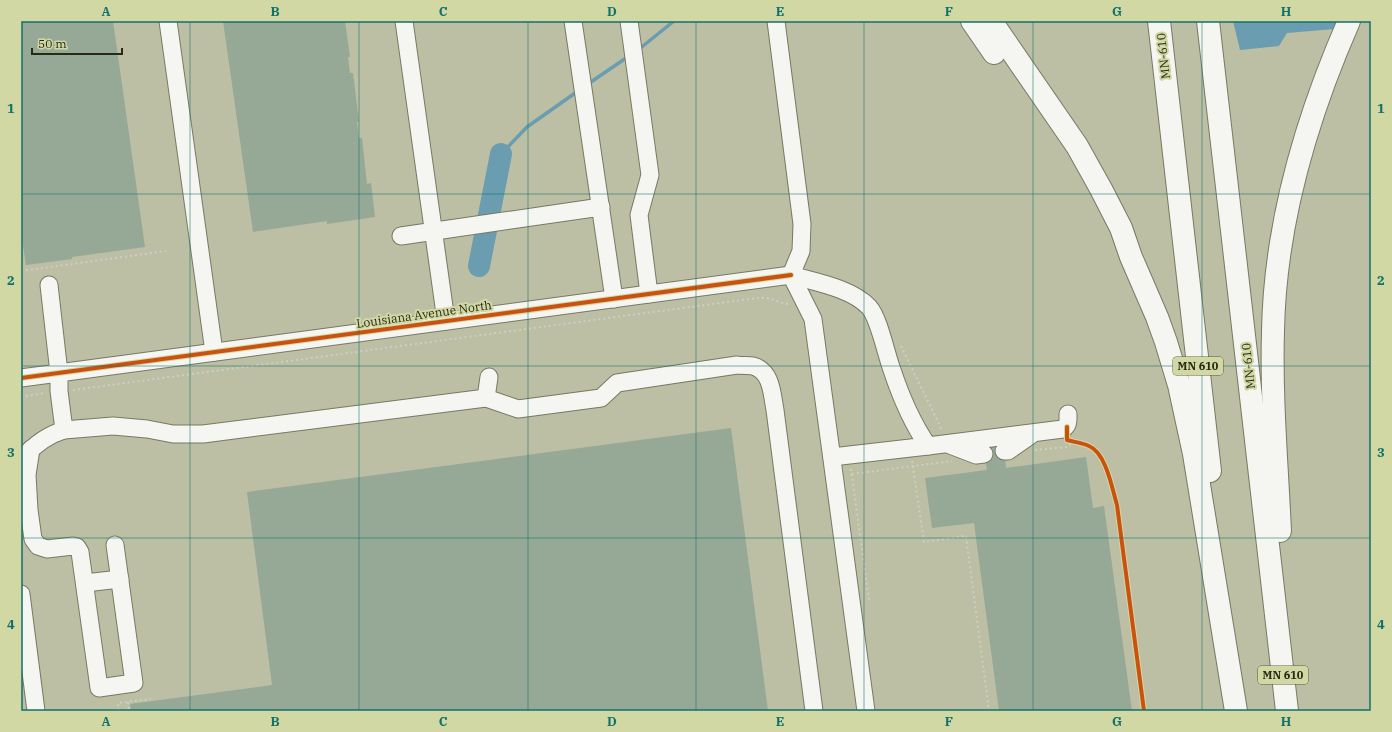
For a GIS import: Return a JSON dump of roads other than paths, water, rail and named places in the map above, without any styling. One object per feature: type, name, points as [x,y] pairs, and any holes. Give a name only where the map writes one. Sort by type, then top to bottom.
[{"type":"highway","points":[[972,21],[1096,200],[1114,232],[1131,257]]},
{"type":"highway","points":[[991,21],[1077,146],[1115,216],[1157,317],[1172,359],[1194,454],[1236,711]]},
{"type":"highway","name":"MN-610","points":[[1159,21],[1236,711]]},
{"type":"highway","name":"MN-610","points":[[1208,21],[1280,638],[1287,711]]},
{"type":"highway","points":[[1280,638],[1282,561],[1272,364],[1278,266],[1292,183],[1307,131],[1328,72],[1349,21]]},
{"type":"street","points":[[168,21],[214,352]]},
{"type":"street","points":[[404,21],[446,321]]},
{"type":"street","points":[[573,21],[614,299]]},
{"type":"street","points":[[629,21],[650,175],[639,215],[649,294]]},
{"type":"street","points":[[776,21],[802,224],[801,251],[791,275]]},
{"type":"street","points":[[400,236],[601,207]]},
{"type":"street","points":[[791,275],[813,319],[866,711]]},
{"type":"street","points":[[791,275],[829,286],[855,297],[869,308],[879,327],[904,403],[919,432],[940,445],[976,455],[984,454]]},
{"type":"street","name":"Louisiana Avenue North","points":[[21,378],[791,275]]},
{"type":"street","points":[[50,285],[59,373],[59,391],[64,430]]},
{"type":"street","points":[[115,545],[134,683],[99,688],[80,552],[77,547],[73,546],[47,549],[38,546],[33,539],[29,510],[26,455],[52,434],[64,430],[113,426],[147,429],[173,434],[196,434],[486,398],[518,409],[601,398],[617,383],[737,366],[753,366],[762,370],[768,379],[775,410],[814,711]]},
{"type":"street","points":[[486,398],[488,377]]},
{"type":"street","points":[[832,458],[1034,433],[1069,427]]},
{"type":"street","points":[[1004,451],[1008,451],[1034,433]]},
{"type":"street","points":[[84,583],[120,579]]},
{"type":"street","points":[[21,594],[36,711]]},
{"type":"water","points":[[1233,21],[1349,21],[1346,28],[1287,33],[1279,46],[1240,50]]},
{"type":"waterway","points":[[638,50],[674,21]]},
{"type":"waterway","points":[[588,84],[629,56]]},
{"type":"waterway","points":[[501,154],[527,127],[578,91]]},
{"type":"waterway","points":[[479,266],[501,154]]}]
